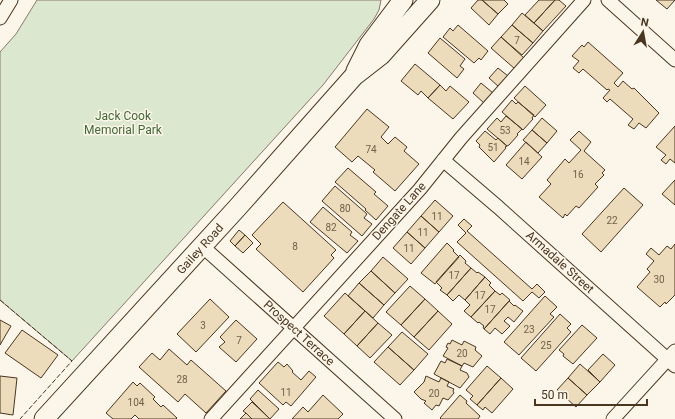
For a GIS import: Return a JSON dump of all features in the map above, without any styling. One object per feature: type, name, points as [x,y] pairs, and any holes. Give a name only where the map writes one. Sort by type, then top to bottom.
[{"type":"main road","name":"Gailey Road","points":[[354,76],[369,45],[403,0]]},
{"type":"main road","name":"Gailey Road","points":[[46,418],[354,76],[381,55],[430,0]]},
{"type":"street","points":[[0,18],[11,0]]},
{"type":"street","name":"Dengate Lane","points":[[211,419],[420,189],[460,138],[584,0]]},
{"type":"street","points":[[608,0],[675,60]]},
{"type":"street","name":"Armadale Street","points":[[443,160],[673,359]]},
{"type":"street","name":"Prospect Terrace","points":[[202,246],[395,419]]},
{"type":"street","points":[[613,419],[673,359]]},
{"type":"green space","name":"Jack Cook Memorial Park","points":[[37,0],[381,0],[379,10],[374,19],[323,85],[72,361],[0,300],[0,52],[16,34]]},
{"type":"building","points":[[478,0],[482,0],[498,14],[489,25],[471,8]]},
{"type":"building","points":[[482,0],[504,0],[508,4],[498,14]]},
{"type":"building","points":[[539,0],[555,0],[534,23],[525,15]]},
{"type":"building","points":[[555,0],[559,0],[566,6],[543,31],[534,23]]},
{"type":"building","points":[[656,0],[675,0],[667,9]]},
{"type":"building","points":[[522,13],[543,31],[533,43],[512,25]]},
{"type":"building","points":[[458,25],[488,51],[481,60],[479,58],[474,63],[443,37],[450,28],[453,31]]},
{"type":"building","points":[[512,25],[533,43],[522,55],[501,37]]},
{"type":"building","points":[[501,37],[524,58],[515,69],[491,48]]},
{"type":"building","points":[[440,38],[465,59],[460,66],[464,69],[457,78],[428,53]]},
{"type":"building","points":[[588,42],[623,73],[614,83],[618,87],[623,81],[632,89],[634,88],[659,113],[646,128],[639,123],[634,129],[628,125],[633,119],[610,99],[607,102],[603,98],[610,90],[607,90],[583,69],[579,73],[573,68],[579,61],[572,56],[582,45],[584,47]]},
{"type":"building","points":[[415,64],[440,85],[428,98],[421,91],[418,95],[401,81]]},
{"type":"building","points":[[498,68],[508,76],[499,87],[489,78]]},
{"type":"building","points":[[481,83],[493,93],[484,103],[473,93]]},
{"type":"building","points":[[440,85],[446,91],[450,86],[469,102],[453,119],[428,98]]},
{"type":"building","points":[[525,86],[546,105],[535,117],[514,98]]},
{"type":"building","points":[[512,100],[516,104],[518,102],[534,115],[532,118],[533,119],[523,130],[502,112]]},
{"type":"building","points":[[367,109],[389,127],[381,137],[388,144],[395,137],[407,147],[404,151],[419,164],[395,191],[373,172],[375,170],[358,156],[352,162],[335,147]]},
{"type":"building","points":[[506,116],[522,129],[507,146],[487,129],[497,118],[501,122]]},
{"type":"building","points":[[542,118],[557,131],[547,143],[532,130]]},
{"type":"building","points":[[675,126],[675,163],[670,159],[666,164],[661,160],[666,155],[656,147]]},
{"type":"building","points":[[532,130],[547,143],[538,153],[523,140]]},
{"type":"building","points":[[485,131],[496,140],[498,138],[507,146],[494,162],[479,147],[480,145],[476,141]]},
{"type":"building","points":[[579,131],[591,142],[584,151],[605,170],[602,173],[604,175],[595,184],[598,187],[579,208],[576,206],[567,216],[565,214],[563,218],[539,197],[551,184],[547,180],[565,159],[569,163],[581,150],[570,140]]},
{"type":"building","points":[[526,142],[542,157],[522,179],[506,165]]},
{"type":"building","points":[[348,168],[376,192],[374,194],[388,206],[376,220],[365,210],[366,209],[335,182]]},
{"type":"building","points":[[675,180],[675,205],[662,194]]},
{"type":"building","points":[[335,186],[367,214],[364,218],[372,224],[362,236],[322,201]]},
{"type":"building","points":[[624,188],[643,205],[601,252],[582,234]]},
{"type":"building","points":[[435,200],[453,216],[439,232],[421,216]]},
{"type":"building","points":[[283,202],[336,250],[331,255],[334,258],[303,292],[256,249],[261,244],[252,235]]},
{"type":"building","points":[[323,207],[352,232],[350,235],[358,241],[347,253],[310,222]]},
{"type":"building","points":[[421,216],[439,232],[425,248],[407,232]]},
{"type":"building","points":[[464,219],[472,226],[467,231],[532,289],[537,284],[545,292],[539,298],[532,292],[523,301],[457,242],[466,233],[458,225]]},
{"type":"building","points":[[239,230],[245,235],[235,246],[230,241]]},
{"type":"building","points":[[407,232],[425,248],[411,264],[393,248]]},
{"type":"building","points":[[245,235],[253,243],[243,253],[235,246]]},
{"type":"building","points":[[447,243],[459,257],[435,284],[421,273]]},
{"type":"building","points":[[675,244],[675,295],[666,304],[665,302],[660,307],[637,287],[650,272],[647,269],[654,261],[646,254],[651,248],[659,255],[667,246],[671,249]]},
{"type":"building","points":[[460,255],[466,261],[465,263],[471,268],[447,295],[440,290],[442,288],[436,282]]},
{"type":"building","points":[[383,257],[408,279],[395,293],[371,271]]},
{"type":"building","points":[[471,268],[485,277],[465,300],[459,295],[453,301],[447,295]]},
{"type":"building","points":[[371,271],[395,293],[384,305],[359,283]]},
{"type":"building","points":[[485,277],[491,283],[489,285],[495,291],[471,317],[464,311],[470,305],[465,300]]},
{"type":"building","points":[[359,283],[384,305],[373,318],[348,296]]},
{"type":"building","points":[[410,286],[425,299],[401,325],[386,312]]},
{"type":"building","points":[[495,291],[500,295],[502,293],[510,300],[484,329],[484,326],[471,317]]},
{"type":"building","points":[[345,293],[365,311],[344,334],[324,316]]},
{"type":"building","points":[[545,296],[557,307],[550,314],[554,317],[519,355],[504,342]]},
{"type":"building","points":[[210,299],[229,317],[196,352],[177,334]]},
{"type":"building","points":[[425,299],[438,311],[414,337],[401,325]]},
{"type":"building","points":[[509,301],[523,311],[514,322],[508,317],[504,321],[510,326],[502,334],[495,328],[490,334],[484,329]]},
{"type":"building","points":[[365,311],[378,323],[357,346],[344,334]]},
{"type":"building","points":[[438,311],[452,324],[429,350],[414,337]]},
{"type":"building","points":[[560,314],[571,324],[567,328],[571,332],[536,371],[521,358]]},
{"type":"building","points":[[0,320],[11,326],[0,345]]},
{"type":"building","points":[[236,320],[257,339],[236,362],[219,347],[225,342],[220,337]]},
{"type":"building","points":[[378,323],[392,335],[370,358],[357,346]]},
{"type":"building","points":[[582,325],[597,338],[573,364],[563,356],[564,354],[559,350]]},
{"type":"building","points":[[22,330],[58,355],[41,378],[5,353]]},
{"type":"building","points":[[402,332],[428,354],[414,370],[388,347]]},
{"type":"building","points":[[452,340],[462,345],[464,341],[476,347],[475,350],[482,356],[473,367],[464,363],[462,366],[443,356],[448,348],[446,347],[448,343],[450,344]]},
{"type":"building","points":[[388,347],[414,370],[400,385],[374,362]]},
{"type":"building","points":[[169,349],[187,365],[191,360],[226,391],[206,413],[185,394],[178,402],[139,367],[152,353],[160,360]]},
{"type":"building","points":[[603,354],[615,365],[600,382],[588,370]]},
{"type":"building","points":[[447,359],[462,366],[460,370],[467,373],[469,377],[460,388],[434,374],[441,361],[445,363]]},
{"type":"building","points":[[278,362],[284,367],[287,364],[293,371],[292,372],[301,380],[309,371],[316,377],[291,406],[286,402],[283,405],[259,383]]},
{"type":"building","points":[[580,364],[600,382],[587,395],[568,378]]},
{"type":"building","points":[[487,366],[501,378],[477,405],[470,399],[473,396],[466,390]]},
{"type":"building","points":[[0,376],[17,378],[13,415],[0,413]]},
{"type":"building","points":[[426,376],[439,382],[441,378],[449,382],[447,386],[454,389],[454,393],[448,400],[443,398],[439,406],[436,405],[432,410],[424,403],[426,401],[421,399],[414,392],[424,382]]},
{"type":"building","points":[[501,378],[513,389],[492,413],[485,407],[483,410],[477,405]]},
{"type":"building","points":[[568,378],[587,395],[576,407],[557,390]]},
{"type":"building","points":[[133,382],[137,386],[140,383],[155,397],[153,399],[161,407],[163,405],[177,418],[139,419],[135,415],[131,419],[113,419],[106,413]]},
{"type":"building","points":[[258,390],[279,409],[270,419],[250,399]]},
{"type":"building","points":[[323,395],[343,414],[338,419],[292,419],[303,407],[308,412]]},
{"type":"building","points":[[460,395],[480,416],[478,419],[441,419],[440,418]]},
{"type":"building","points":[[252,402],[270,419],[252,419],[243,411]]},
{"type":"building","points":[[246,413],[252,419],[240,419]]},
{"type":"fence","points":[[0,300],[72,361],[20,419]]}]
